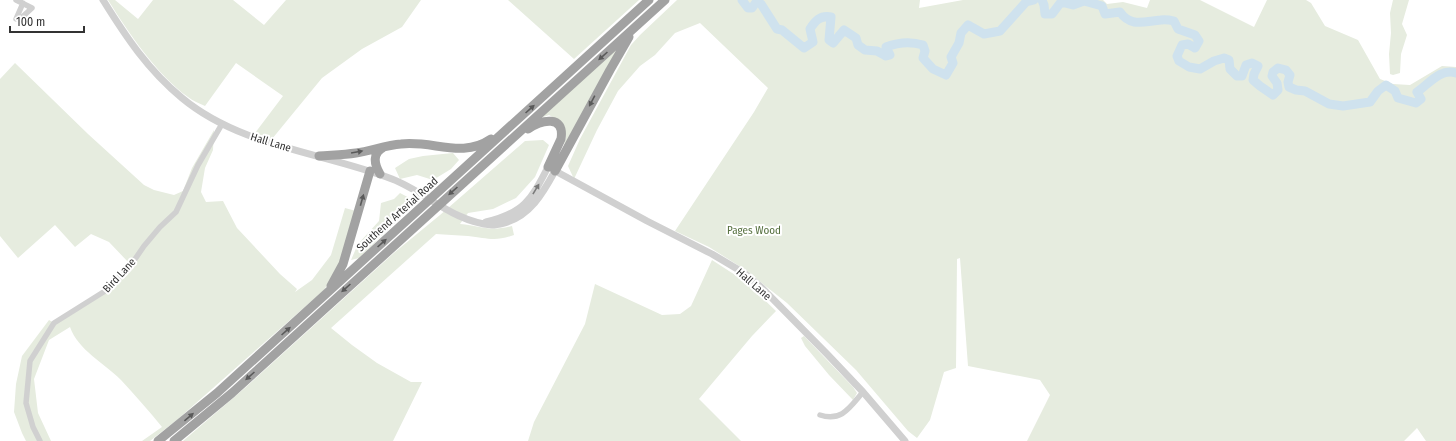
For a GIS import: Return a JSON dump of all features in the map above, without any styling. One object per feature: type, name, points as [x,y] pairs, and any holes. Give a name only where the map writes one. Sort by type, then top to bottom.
[{"type":"highway","name":"Southend Arterial Road","points":[[158,441],[217,393],[324,297],[649,0]]},
{"type":"highway","name":"Southend Arterial Road","points":[[174,441],[232,393],[664,0]]},
{"type":"highway","points":[[552,169],[626,40],[642,21]]},
{"type":"highway","points":[[318,156],[355,153],[387,146],[416,143],[450,148],[471,148],[483,144],[516,121]]},
{"type":"highway","points":[[481,165],[532,126],[550,121],[557,124],[562,134],[552,169]]},
{"type":"highway","points":[[380,174],[375,165],[375,156],[379,150],[387,146]]},
{"type":"highway","points":[[324,297],[343,264],[370,171]]},
{"type":"street","points":[[16,0],[23,3]]},
{"type":"street","name":"Hall Lane","points":[[103,0],[130,42],[157,76],[183,99],[222,124],[250,136],[380,174],[413,188],[465,219],[492,225],[500,224],[519,216],[533,205],[548,184],[556,178],[565,176]]},
{"type":"street","name":"Bird Lane","points":[[40,441],[33,427],[26,403],[30,361],[54,323],[105,292],[130,265],[160,227],[176,212],[198,165],[222,124]]},
{"type":"street","name":"Hall Lane","points":[[552,169],[647,221],[734,266],[762,288],[864,392],[905,441]]},
{"type":"street","name":"Hall Lane","points":[[548,184],[552,169]]},
{"type":"street","name":"Hall Lane","points":[[482,222],[507,215],[524,205],[552,169]]},
{"type":"street","points":[[820,415],[826,417],[838,416],[850,408],[864,392]]},
{"type":"green space","points":[[108,0],[115,0],[138,19],[153,0],[233,0],[264,25],[286,0],[421,0],[402,27],[362,49],[322,78],[272,139],[255,133],[283,96],[236,63],[205,106],[194,101],[176,88],[154,65],[134,39]]},
{"type":"green space","points":[[508,0],[639,0],[574,59]]},
{"type":"green space","name":"Pages Wood","points":[[677,0],[920,0],[919,8],[963,0],[1103,0],[1107,4],[1123,2],[1147,8],[1150,0],[1200,0],[1254,27],[1267,0],[1306,0],[1311,3],[1325,26],[1358,40],[1380,79],[1393,84],[1410,85],[1442,66],[1456,67],[1456,441],[1426,441],[1417,428],[1404,441],[1027,441],[1050,395],[1040,380],[968,366],[960,258],[957,259],[956,368],[944,372],[930,420],[917,438],[908,431],[856,370],[787,303],[744,269],[709,247],[675,231],[754,112],[768,88],[700,23],[675,33],[655,55],[640,66],[618,91],[597,130],[574,179],[568,166],[580,139],[631,45]]},
{"type":"green space","points":[[1393,0],[1409,0],[1402,24],[1407,35],[1401,54],[1400,73],[1393,75],[1390,74],[1389,54],[1391,33],[1390,13]]},
{"type":"green space","points":[[620,45],[562,153],[566,137],[562,122],[549,115],[537,119]]},
{"type":"green space","points":[[15,63],[88,134],[144,185],[154,190],[174,195],[183,191],[192,168],[214,130],[213,150],[205,168],[201,192],[206,202],[223,201],[237,228],[280,274],[297,289],[295,292],[312,280],[331,255],[345,208],[356,211],[347,242],[335,272],[324,290],[178,419],[150,441],[142,441],[162,427],[121,380],[79,343],[70,327],[49,340],[34,379],[38,413],[51,441],[26,441],[14,412],[16,384],[22,356],[49,320],[54,323],[104,290],[129,263],[109,242],[91,234],[75,247],[55,225],[18,258],[0,236],[0,79]]},
{"type":"green space","points":[[543,140],[549,145],[535,177],[516,198],[493,209],[468,213],[460,224],[491,229],[512,226],[514,235],[491,239],[436,234],[331,328],[377,363],[411,382],[422,382],[393,441],[183,441],[246,387],[395,252],[525,141]]},
{"type":"green space","points":[[453,153],[459,160],[451,169],[433,180],[417,175],[400,179],[395,168],[409,159]]},
{"type":"green space","points":[[400,193],[417,202],[359,258],[351,260],[358,244],[379,221],[381,203],[394,199]]},
{"type":"green space","points":[[712,260],[746,282],[776,311],[752,336],[699,399],[741,441],[528,441],[534,422],[585,324],[595,284],[662,315],[680,314],[691,306]]},
{"type":"green space","points":[[804,336],[853,387],[857,393],[853,400],[829,375],[805,346],[801,338]]},
{"type":"waterway","points":[[742,0],[748,8],[752,8],[757,1],[761,4],[777,29],[782,30],[804,48],[813,42],[810,29],[814,23],[818,19],[831,17],[829,40],[833,43],[844,30],[856,38],[858,45],[865,50],[877,51],[886,56],[890,55],[886,47],[891,45],[900,43],[923,45],[925,51],[923,58],[933,69],[946,75],[953,63],[951,57],[959,43],[961,33],[968,25],[984,34],[1000,31],[1026,2],[1034,0]]},
{"type":"waterway","points":[[1042,0],[1045,14],[1052,14],[1061,2],[1073,5],[1084,1],[1102,6],[1105,14],[1120,12],[1124,17],[1134,22],[1165,20],[1174,21],[1178,29],[1195,35],[1199,41],[1195,48],[1188,44],[1182,45],[1177,56],[1179,61],[1189,67],[1200,69],[1214,61],[1224,58],[1229,60],[1230,69],[1237,76],[1242,76],[1246,65],[1252,63],[1258,66],[1253,80],[1273,95],[1278,90],[1277,83],[1272,76],[1273,72],[1278,68],[1286,70],[1290,75],[1288,82],[1289,87],[1296,90],[1305,91],[1329,104],[1343,106],[1370,102],[1378,91],[1386,85],[1395,91],[1398,98],[1416,103],[1421,99],[1417,92],[1435,78],[1445,73],[1456,73]]}]
